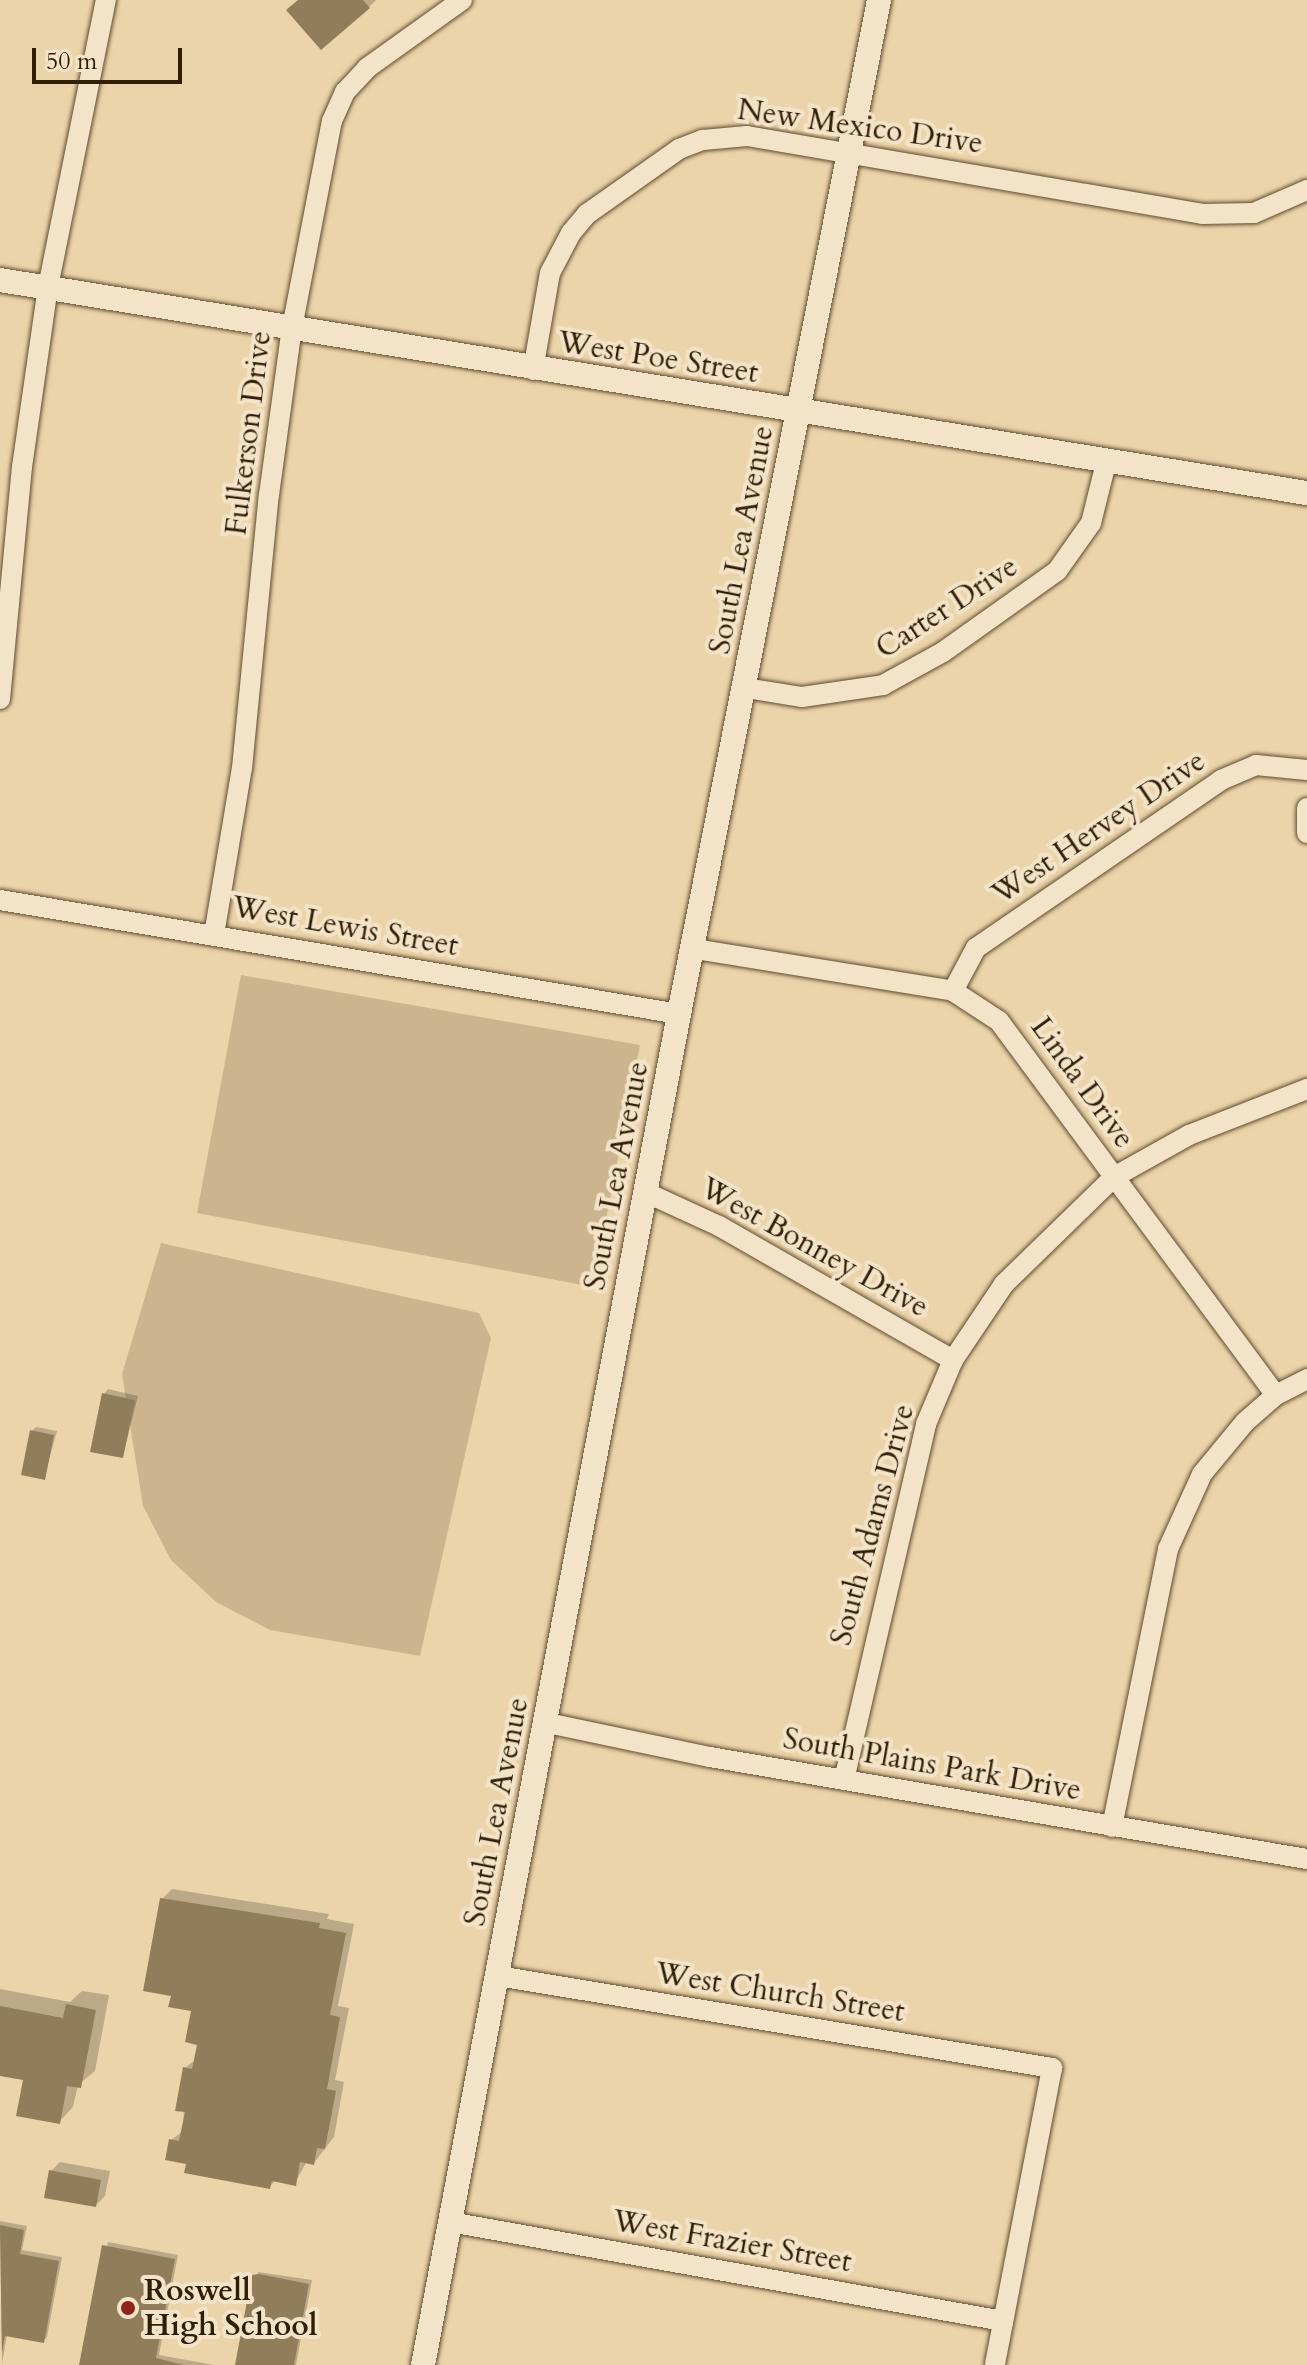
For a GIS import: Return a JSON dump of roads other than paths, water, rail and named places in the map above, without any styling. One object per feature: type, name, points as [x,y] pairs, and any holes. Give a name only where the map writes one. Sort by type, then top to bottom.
[{"type":"street","points":[[0,699],[22,467],[48,287],[106,0]]},
{"type":"street","name":"Fulkerson Drive","points":[[214,935],[242,768],[269,495],[292,328],[332,121],[345,92],[367,68],[462,0]]},
{"type":"street","name":"South Lea Avenue","points":[[423,2365],[548,1723],[679,1014],[695,949],[879,0]]},
{"type":"street","name":"New Mexico Drive","points":[[533,370],[558,251],[587,214],[679,149],[720,137],[747,136],[1202,214],[1254,213],[1307,190]]},
{"type":"street","name":"West Poe Street","points":[[0,280],[533,370],[1307,493]]},
{"type":"street","name":"Carter Drive","points":[[746,688],[802,697],[883,685],[943,652],[1057,571],[1091,523],[1106,463]]},
{"type":"street","name":"West Hervey Drive","points":[[953,991],[976,948],[1221,780],[1256,765],[1307,770]]},
{"type":"street","points":[[1307,808],[1307,833]]},
{"type":"street","name":"West Lewis Street","points":[[0,900],[679,1014]]},
{"type":"street","name":"Linda Drive","points":[[695,949],[953,991],[999,1021],[1276,1395]]},
{"type":"street","name":"South Adams Drive","points":[[844,1780],[904,1503],[926,1424],[953,1360],[1004,1284],[1114,1177],[1189,1135],[1307,1089]]},
{"type":"street","name":"West Bonney Drive","points":[[645,1192],[719,1226],[953,1360]]},
{"type":"street","points":[[1112,1827],[1168,1549],[1202,1474],[1245,1422],[1276,1395],[1307,1379]]},
{"type":"street","name":"South Plains Park Drive","points":[[548,1723],[844,1780],[1307,1859]]},
{"type":"street","name":"West Church Street","points":[[498,1976],[1052,2068],[1003,2321]]},
{"type":"street","name":"West Frazier Street","points":[[450,2222],[1003,2321]]},
{"type":"street","points":[[995,2365],[1003,2321]]},
{"type":"place","name":"Roswell High School","points":[[128,2308]]}]
